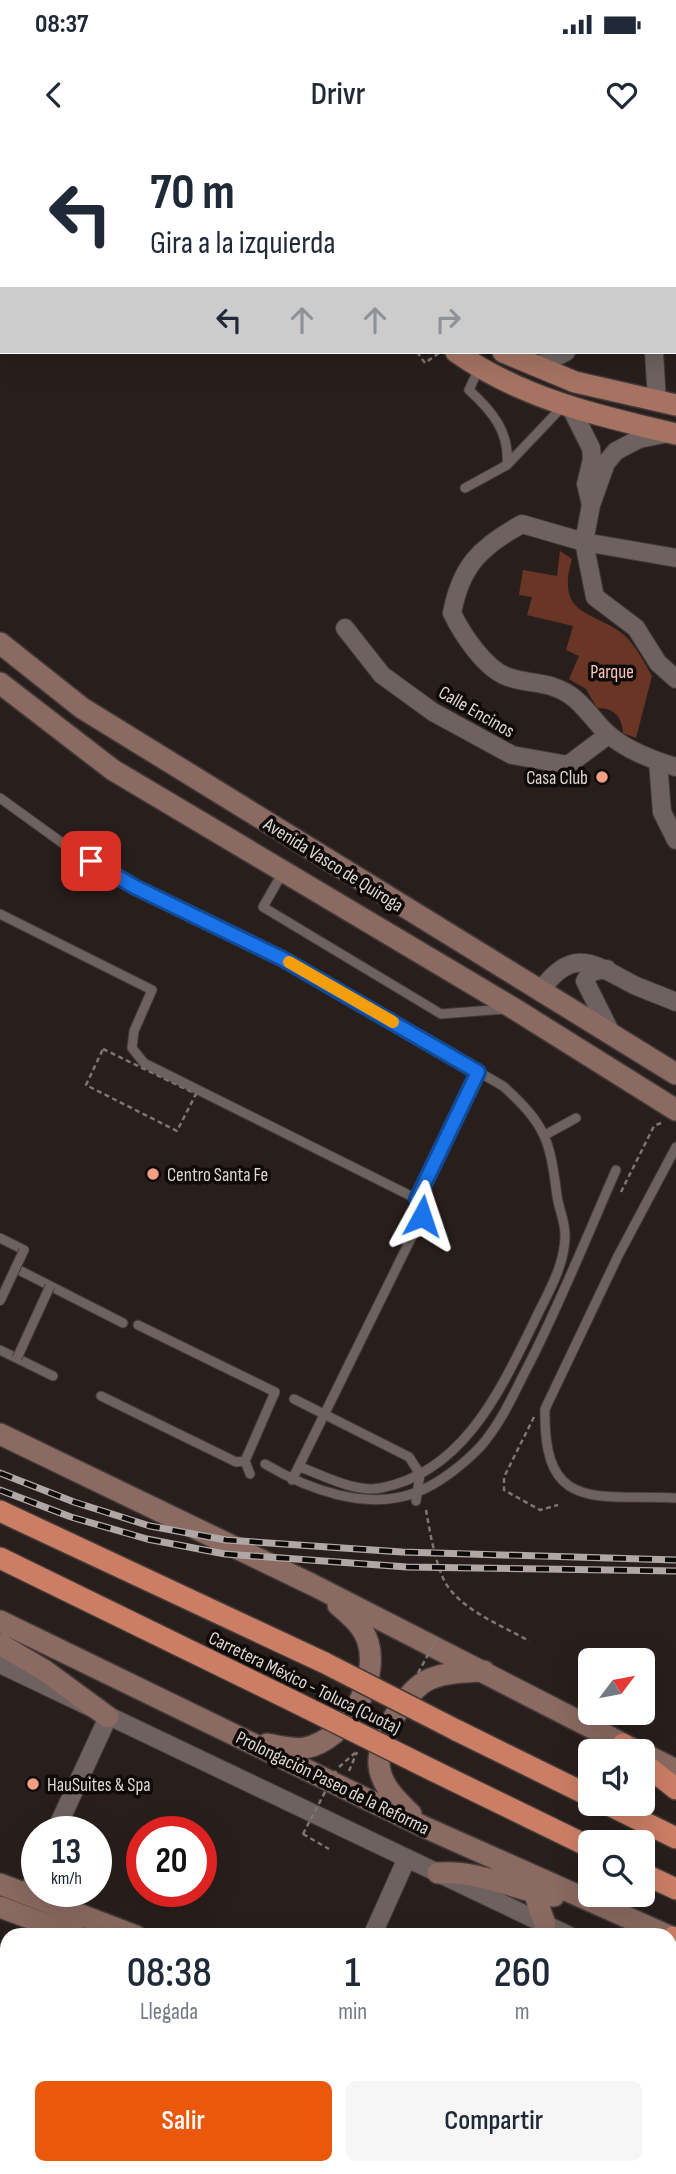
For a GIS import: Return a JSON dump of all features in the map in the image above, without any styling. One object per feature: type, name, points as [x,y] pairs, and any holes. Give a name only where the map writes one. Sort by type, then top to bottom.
[{"type":"highway","name":"Carretera México - Toluca (Cuota)","points":[[0,1511],[325,1663],[578,1790]]},
{"type":"highway","name":"Carretera México - Toluca (Cuota)","points":[[0,1558],[578,1841]]},
{"type":"highway","points":[[655,1772],[676,1789]]},
{"type":"highway","points":[[631,1816],[676,1838]]},
{"type":"highway","points":[[655,1879],[676,1889]]},
{"type":"main road","points":[[459,354],[519,389],[567,405],[674,433]]},
{"type":"main road","points":[[507,354],[575,382],[666,403]]},
{"type":"main road","name":"Avenida Vasco de Quiroga","points":[[0,643],[82,708],[676,1074]]},
{"type":"main road","name":"Avenida Vasco de Quiroga","points":[[0,683],[113,770],[513,1008],[670,1116]]},
{"type":"main road","points":[[0,1434],[315,1586],[613,1739]]},
{"type":"main road","points":[[251,1743],[303,1748],[327,1740],[351,1718],[373,1665],[368,1641],[358,1622],[315,1586]]},
{"type":"main road","name":"Prolongación Paseo de la Reforma","points":[[0,1621],[251,1743],[338,1780],[531,1884]]},
{"type":"main road","points":[[0,1644],[44,1670],[108,1717]]},
{"type":"main road","points":[[422,1826],[387,1789],[379,1764],[389,1727],[410,1694],[429,1680],[450,1674],[484,1671]]},
{"type":"main road","points":[[655,1760],[676,1770]]},
{"type":"main road","points":[[438,1873],[461,1871],[531,1884],[590,1902],[652,1928]]},
{"type":"main road","points":[[0,1884],[21,1892]]},
{"type":"main road","points":[[531,1884],[545,1924]]},
{"type":"main road","points":[[0,1907],[56,1928]]},
{"type":"main road","points":[[61,1907],[115,1928]]},
{"type":"street","points":[[535,367],[562,354]]},
{"type":"street","points":[[654,354],[666,403]]},
{"type":"street","points":[[567,405],[590,448],[592,459],[586,484],[591,505]]},
{"type":"street","points":[[674,433],[639,439],[616,451],[606,463],[591,505],[584,542],[595,597],[636,628],[658,663],[676,679]]},
{"type":"street","points":[[676,558],[584,542],[522,524],[500,536],[466,569],[458,584],[452,613],[475,650],[507,677],[542,681],[569,695],[589,710],[608,735],[658,762],[676,767]]},
{"type":"street","name":"Calle Encinos","points":[[345,628],[382,675],[433,712],[512,755],[568,765],[608,735]]},
{"type":"street","points":[[658,762],[662,812],[676,839]]},
{"type":"street","points":[[540,992],[551,977],[567,965],[585,961],[676,1002]]},
{"type":"street","points":[[607,969],[591,972],[585,981],[613,1037]]},
{"type":"street","name":"Prolongación Paseo de la Reforma","points":[[0,1664],[553,1928]]},
{"type":"street","points":[[62,1816],[108,1717]]},
{"type":"street","points":[[376,1928],[407,1858]]},
{"type":"lane","points":[[479,368],[468,390],[494,413],[509,450],[507,465]]},
{"type":"lane","points":[[465,488],[507,465],[567,405]]},
{"type":"lane","points":[[0,798],[72,850],[135,887],[283,959],[503,1086],[532,1112],[545,1135],[555,1165],[557,1198],[565,1231],[558,1271],[498,1397],[476,1427],[420,1474],[380,1489],[356,1488],[300,1466]]},
{"type":"lane","points":[[284,872],[263,907],[442,1014],[513,1008]]},
{"type":"lane","points":[[0,914],[152,990],[134,1031],[132,1048],[144,1063],[417,1199]]},
{"type":"lane","points":[[292,1480],[422,1216],[417,1199],[478,1072]]},
{"type":"lane","points":[[545,1135],[576,1118]]},
{"type":"lane","points":[[676,1147],[618,1256],[545,1409],[544,1432],[548,1460],[560,1481],[580,1493],[676,1498]]},
{"type":"lane","points":[[666,1166],[676,1162]]},
{"type":"lane","points":[[265,1464],[292,1480],[331,1493],[376,1499],[419,1500],[464,1461],[496,1425],[546,1330],[616,1170]]},
{"type":"lane","points":[[0,1238],[24,1250],[0,1301]]},
{"type":"lane","points":[[15,1268],[123,1323]]},
{"type":"lane","points":[[17,1358],[50,1286]]},
{"type":"lane","points":[[138,1325],[275,1392],[245,1461],[250,1474]]},
{"type":"lane","points":[[0,1350],[54,1376]]},
{"type":"lane","points":[[102,1396],[236,1462],[245,1461]]},
{"type":"lane","points":[[294,1399],[409,1457],[420,1474],[419,1500]]},
{"type":"path","points":[[418,354],[425,363],[437,354]]},
{"type":"path","points":[[103,1049],[196,1094],[186,1112],[177,1131],[86,1085],[103,1049]]},
{"type":"path","points":[[619,1197],[654,1126],[670,1116]]},
{"type":"path","points":[[534,1416],[504,1476],[504,1490],[540,1510],[558,1505]]},
{"type":"path","points":[[419,1500],[443,1579],[469,1607],[529,1641]]},
{"type":"path","points":[[418,1672],[437,1638]]},
{"type":"path","points":[[329,1848],[303,1834],[358,1751],[336,1771],[338,1780]]},
{"type":"green space","name":"Parque","points":[[560,551],[572,559],[568,578],[573,602],[589,615],[624,635],[652,676],[636,738],[623,733],[616,714],[597,708],[586,689],[569,679],[579,656],[566,650],[573,626],[527,615],[532,597],[519,595],[523,570],[557,576]]},
{"type":"railway","points":[[0,1473],[74,1502],[150,1526],[226,1540],[402,1552],[676,1560]]},
{"type":"railway","points":[[0,1490],[71,1517],[147,1539],[225,1554],[407,1567],[676,1571]]},
{"type":"slow traffic","points":[[289,962],[393,1022]]},
{"type":"place","name":"Casa Club","points":[[602,777]]},
{"type":"place","name":"Centro Santa Fe","points":[[153,1174]]},
{"type":"place","name":"HauSuites & Spa","points":[[33,1784]]},
{"type":"route","points":[[91,861],[135,887],[283,959],[478,1072],[417,1199],[422,1216]]}]
